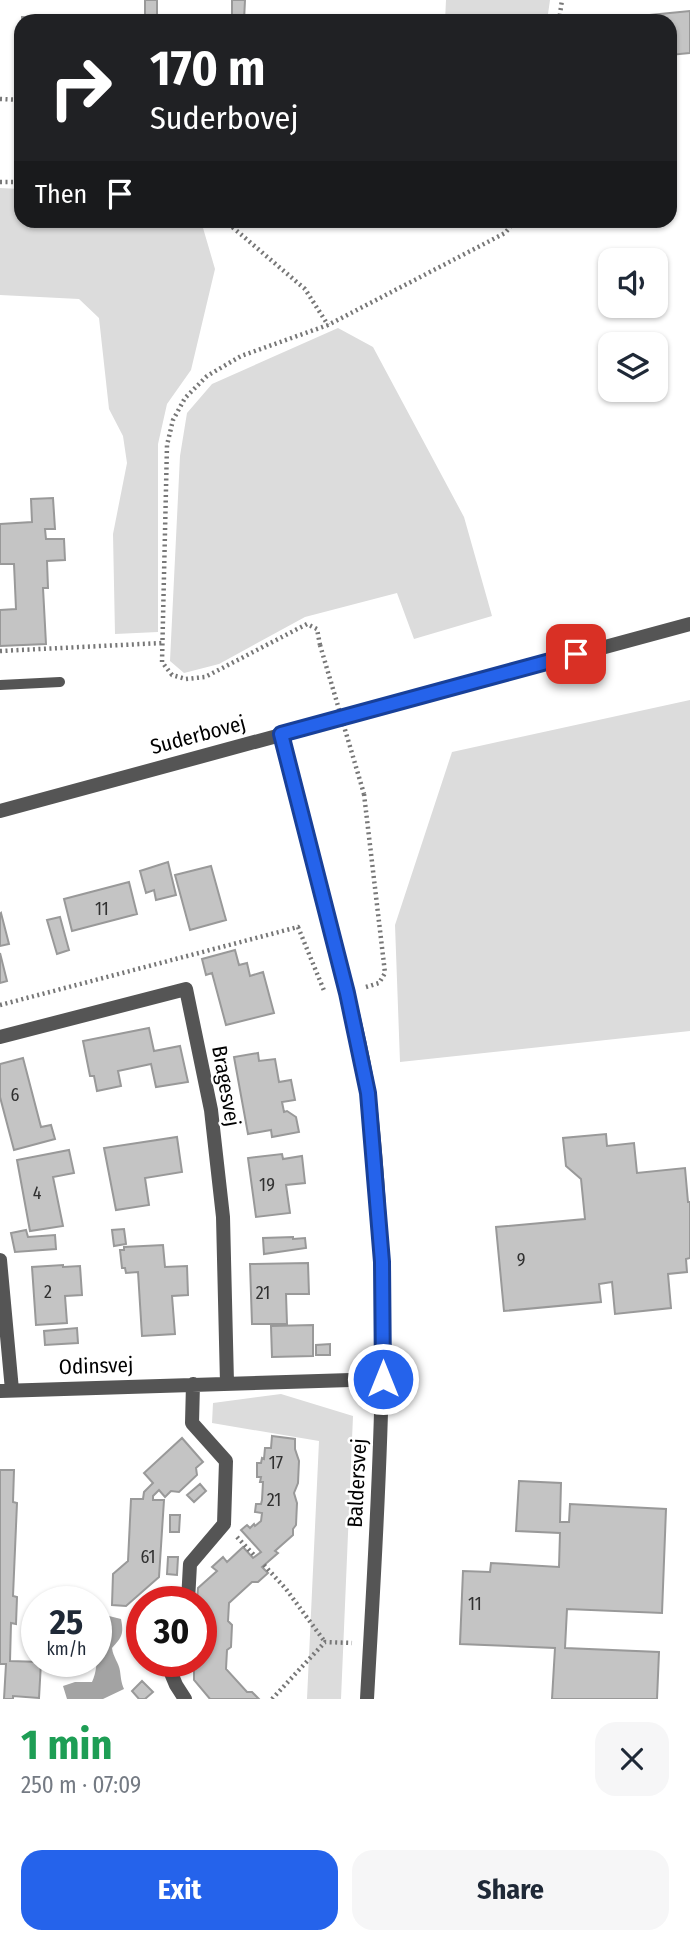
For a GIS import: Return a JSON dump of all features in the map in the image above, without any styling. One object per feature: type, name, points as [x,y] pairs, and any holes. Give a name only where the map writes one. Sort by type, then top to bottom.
[{"type":"street","name":"Suderbovej","points":[[0,811],[690,624]]},
{"type":"street","name":"Baldersvej","points":[[281,734],[347,993],[368,1093],[376,1169],[382,1262],[383,1379],[367,1699]]},
{"type":"street","name":"Bragesvej","points":[[0,1037],[186,989],[211,1110],[223,1217],[227,1383]]},
{"type":"street","points":[[0,1260],[6,1390]]},
{"type":"street","name":"Odinsvej","points":[[6,1390],[383,1379]]},
{"type":"street","points":[[189,1586],[190,1564],[225,1524],[226,1461],[192,1423],[192,1384]]},
{"type":"street","points":[[173,1677],[185,1699]]},
{"type":"lane","points":[[0,685],[60,682]]},
{"type":"path","points":[[233,228],[305,289],[328,325]]},
{"type":"path","points":[[0,1005],[298,927],[326,996],[379,983],[385,973],[364,794],[317,629],[307,624],[205,677],[186,679],[172,675],[162,662],[167,446],[173,420],[185,398],[207,376],[241,356],[328,325],[505,233],[509,228]]},
{"type":"path","points":[[0,651],[162,643]]},
{"type":"path","points":[[225,1524],[255,1556]]},
{"type":"path","points":[[264,1565],[286,1588],[325,1642]]},
{"type":"path","points":[[272,1699],[325,1642],[370,1644]]},
{"type":"shaded area","points":[[446,0],[550,0],[548,14],[445,14]]},
{"type":"shaded area","points":[[0,188],[14,189],[14,228],[203,228],[215,269],[191,370],[167,404],[158,444],[158,632],[115,634],[113,534],[127,463],[123,436],[109,409],[99,318],[79,299],[0,295]]},
{"type":"shaded area","points":[[338,328],[373,347],[464,517],[492,616],[414,639],[397,593],[305,617],[219,664],[184,673],[170,661],[180,456],[187,413],[212,384]]},
{"type":"shaded area","points":[[690,700],[690,1031],[400,1062],[395,925],[452,752]]},
{"type":"shaded area","points":[[281,1394],[353,1416],[341,1699],[307,1699],[319,1441],[212,1423],[213,1403]]},
{"type":"shaded area","points":[[112,1617],[121,1619],[122,1628],[118,1641],[112,1648]]},
{"type":"shaded area","points":[[112,1648],[124,1689],[103,1699],[67,1699],[63,1686],[75,1682],[92,1682],[94,1677],[112,1677]]},
{"type":"building","points":[[145,0],[157,0],[157,14],[145,14]]},
{"type":"building","points":[[232,0],[245,0],[244,14],[232,14]]},
{"type":"building","points":[[690,11],[690,53],[677,54],[677,14],[660,14]]},
{"type":"building","points":[[53,498],[55,529],[45,529],[46,539],[64,539],[65,560],[47,561],[48,588],[43,588],[46,644],[0,646],[0,610],[16,609],[14,564],[0,564],[0,524],[32,522],[31,499]]},
{"type":"building","points":[[168,862],[176,895],[156,900],[154,890],[146,893],[140,871]]},
{"type":"building","points":[[211,866],[226,920],[190,930],[175,875]]},
{"type":"building","points":[[129,882],[137,914],[72,931],[64,899]]},
{"type":"building","points":[[0,914],[9,944],[0,946]]},
{"type":"building","points":[[60,917],[69,950],[57,954],[47,920]]},
{"type":"building","points":[[235,950],[239,965],[247,963],[250,976],[263,972],[274,1013],[226,1025],[212,973],[206,975],[202,959]]},
{"type":"building","points":[[0,953],[7,981],[0,983]]},
{"type":"building","points":[[149,1028],[154,1051],[180,1046],[188,1082],[156,1087],[151,1064],[118,1071],[121,1086],[97,1091],[94,1076],[90,1076],[83,1041]]},
{"type":"building","points":[[258,1053],[259,1061],[275,1059],[279,1082],[291,1080],[295,1100],[282,1102],[284,1112],[296,1117],[299,1132],[272,1137],[271,1130],[248,1134],[234,1057]]},
{"type":"building","points":[[23,1058],[41,1127],[51,1125],[55,1139],[14,1150],[0,1097],[0,1064]]},
{"type":"building","points":[[606,1134],[607,1146],[634,1143],[637,1173],[685,1168],[690,1202],[690,1258],[686,1259],[687,1272],[668,1274],[671,1308],[615,1314],[612,1282],[599,1284],[601,1302],[504,1311],[496,1227],[585,1219],[581,1179],[566,1166],[563,1138]]},
{"type":"building","points":[[177,1137],[182,1172],[145,1178],[149,1205],[116,1210],[104,1148]]},
{"type":"building","points":[[69,1150],[74,1173],[53,1177],[63,1226],[30,1231],[17,1160]]},
{"type":"building","points":[[282,1154],[283,1159],[302,1156],[305,1183],[286,1185],[290,1213],[256,1217],[248,1158]]},
{"type":"building","points":[[124,1229],[126,1244],[114,1246],[112,1230]]},
{"type":"building","points":[[26,1230],[28,1237],[55,1235],[56,1249],[15,1252],[11,1233]]},
{"type":"building","points":[[263,1238],[305,1238],[306,1248],[264,1254]]},
{"type":"building","points":[[163,1245],[165,1267],[187,1266],[188,1295],[172,1296],[175,1334],[142,1336],[138,1272],[126,1273],[125,1268],[122,1268],[120,1250],[124,1250],[124,1247]]},
{"type":"building","points":[[308,1263],[309,1294],[286,1294],[287,1324],[252,1324],[250,1264]]},
{"type":"building","points":[[80,1266],[82,1295],[65,1296],[67,1323],[36,1325],[32,1267]]},
{"type":"building","points":[[313,1325],[313,1356],[272,1357],[271,1326]]},
{"type":"building","points":[[77,1328],[78,1343],[45,1345],[44,1331]]},
{"type":"building","points":[[330,1344],[330,1355],[316,1355],[316,1345]]},
{"type":"building","points":[[272,1436],[295,1439],[299,1461],[298,1483],[294,1493],[297,1503],[296,1525],[293,1535],[262,1567],[268,1573],[258,1582],[252,1582],[229,1603],[228,1621],[232,1625],[226,1669],[247,1692],[252,1692],[259,1699],[210,1699],[194,1677],[217,1677],[217,1586],[200,1586],[217,1571],[212,1567],[223,1557],[227,1562],[243,1547],[253,1558],[261,1552],[241,1530],[261,1521],[262,1513],[255,1512],[256,1504],[261,1504],[263,1482],[260,1482],[261,1477],[257,1477],[257,1463],[264,1459],[265,1448],[271,1448]]},
{"type":"building","points":[[182,1438],[203,1462],[196,1468],[197,1475],[179,1492],[171,1491],[165,1497],[159,1490],[153,1496],[153,1500],[164,1500],[159,1577],[149,1586],[126,1586],[126,1606],[112,1605],[113,1574],[128,1561],[131,1499],[143,1499],[144,1492],[153,1483],[144,1473]]},
{"type":"building","points":[[0,1470],[14,1470],[13,1502],[17,1503],[13,1596],[17,1597],[16,1624],[11,1623],[10,1661],[21,1661],[21,1677],[40,1677],[39,1698],[13,1696],[13,1699],[4,1699],[6,1664],[0,1664]]},
{"type":"building","points":[[519,1481],[561,1483],[560,1522],[569,1522],[570,1504],[666,1509],[662,1613],[567,1609],[565,1648],[659,1652],[657,1699],[552,1699],[555,1648],[460,1644],[463,1571],[490,1572],[491,1563],[559,1567],[560,1533],[516,1531]]},
{"type":"building","points":[[200,1484],[206,1491],[194,1502],[187,1495]]},
{"type":"building","points":[[170,1515],[180,1515],[179,1532],[170,1532]]},
{"type":"building","points":[[168,1557],[178,1557],[177,1575],[167,1574]]},
{"type":"building","points":[[142,1681],[153,1692],[145,1699],[139,1699],[132,1691]]},
{"type":"route","points":[[383,1379],[382,1262],[368,1093],[347,993],[281,734],[576,654]]}]
